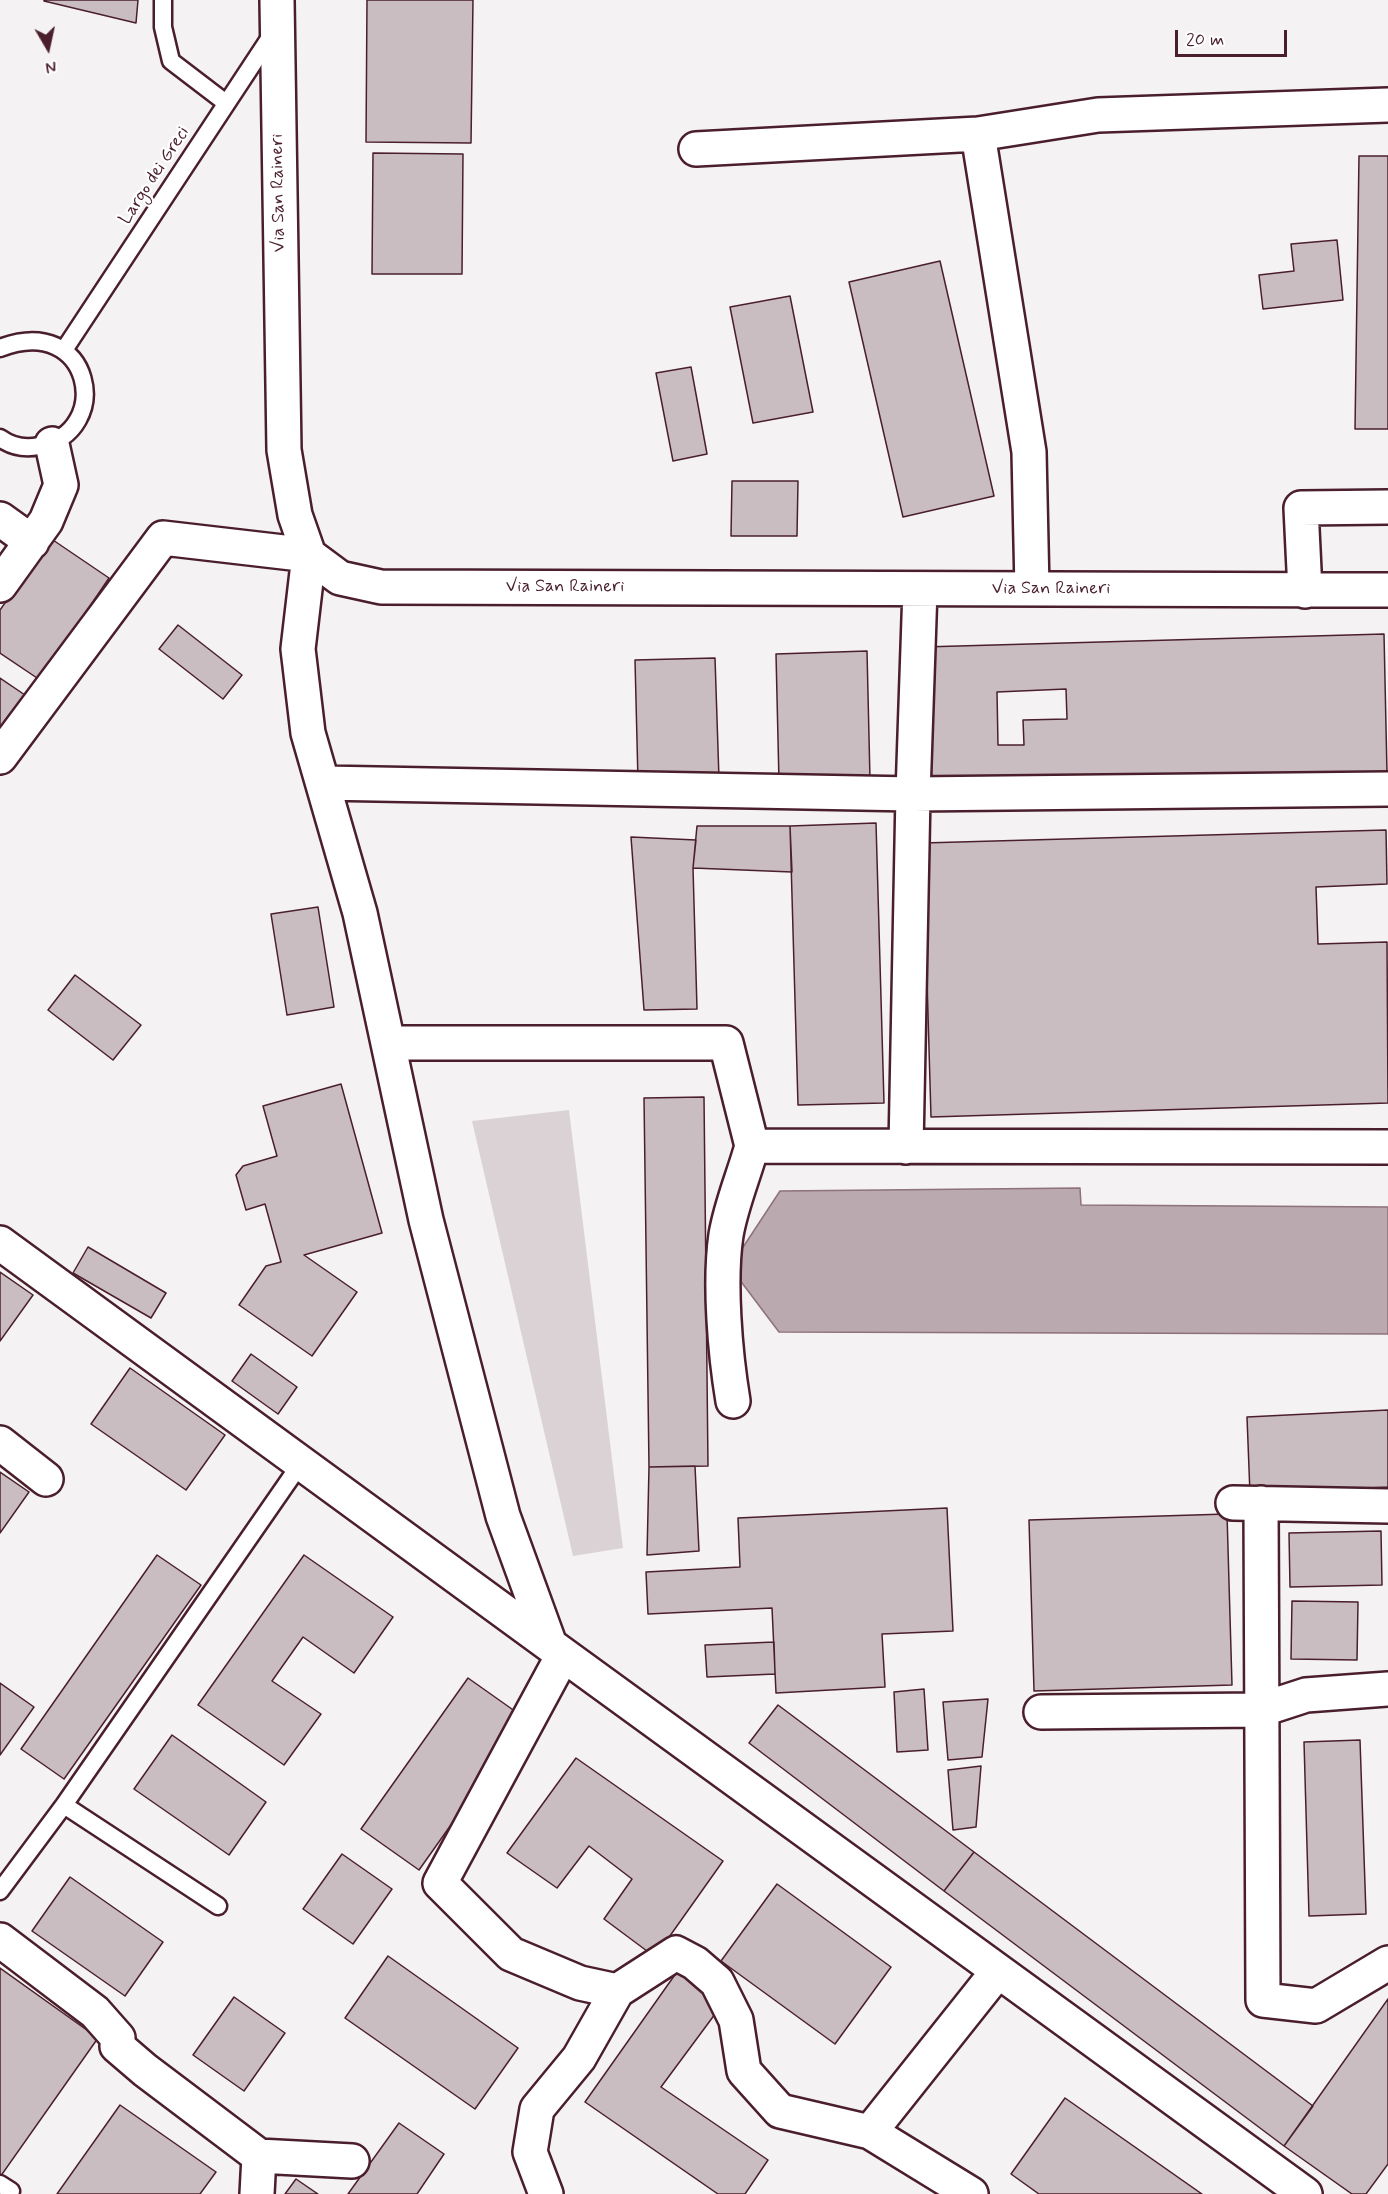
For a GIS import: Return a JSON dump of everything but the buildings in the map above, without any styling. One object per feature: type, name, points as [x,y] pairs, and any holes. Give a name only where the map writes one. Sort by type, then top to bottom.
[{"type":"street","name":"Via San Raineri","points":[[278,12],[284,450],[295,515],[309,555],[340,578],[381,587],[1388,590]]},
{"type":"street","points":[[696,149],[978,134],[1098,115],[1388,105]]},
{"type":"street","points":[[978,134],[1029,452],[1032,589]]},
{"type":"street","points":[[0,585],[46,521],[61,485],[52,444]]},
{"type":"street","points":[[1305,591],[1301,508],[1388,507]]},
{"type":"street","points":[[0,519],[32,542]]},
{"type":"street","points":[[0,757],[163,538],[309,555],[298,649],[308,733],[360,913],[426,1220],[503,1516],[557,1650],[440,1883],[511,1954],[580,1983],[616,1991]]},
{"type":"street","points":[[906,1147],[913,794],[920,589]]},
{"type":"street","points":[[323,783],[913,794],[1388,789]]},
{"type":"street","points":[[388,1043],[726,1043],[752,1146],[726,1234],[724,1294],[728,1374],[733,1401]]},
{"type":"street","points":[[752,1146],[1388,1147]]},
{"type":"street","points":[[0,1243],[1305,2194]]},
{"type":"street","points":[[0,1443],[46,1479]]},
{"type":"street","points":[[1388,1506],[1247,1503],[1260,1710],[1263,2000],[1316,2006],[1388,1964]]},
{"type":"street","points":[[1041,1712],[1260,1710],[1306,1695],[1388,1689]]},
{"type":"street","points":[[0,1940],[95,2012],[118,2038],[117,2046],[145,2070],[259,2156],[352,2161]]},
{"type":"street","points":[[546,2194],[530,2152],[537,2109],[579,2058],[616,1991],[675,1953],[695,1963],[717,1982],[736,2020],[744,2071],[780,2111],[870,2132],[971,2194]]},
{"type":"street","points":[[870,2132],[998,1971]]},
{"type":"street","points":[[257,2194],[259,2156]]},
{"type":"lane","points":[[163,0],[163,27],[171,61],[226,103]]},
{"type":"lane","name":"Largo dei Greci","points":[[64,350],[226,103],[278,12]]},
{"type":"lane","points":[[0,348],[21,340],[43,340],[64,350],[78,367],[85,389],[82,411],[71,431],[52,444],[29,448],[7,443],[0,438]]},
{"type":"lane","points":[[0,1891],[64,1805],[301,1463]]},
{"type":"lane","points":[[64,1805],[218,1906]]},
{"type":"shaded area","points":[[569,1110],[623,1548],[573,1556],[472,1121]]},
{"type":"shaded area","points":[[1080,1188],[1081,1205],[1388,1207],[1388,1334],[779,1332],[730,1267],[780,1191]]}]
